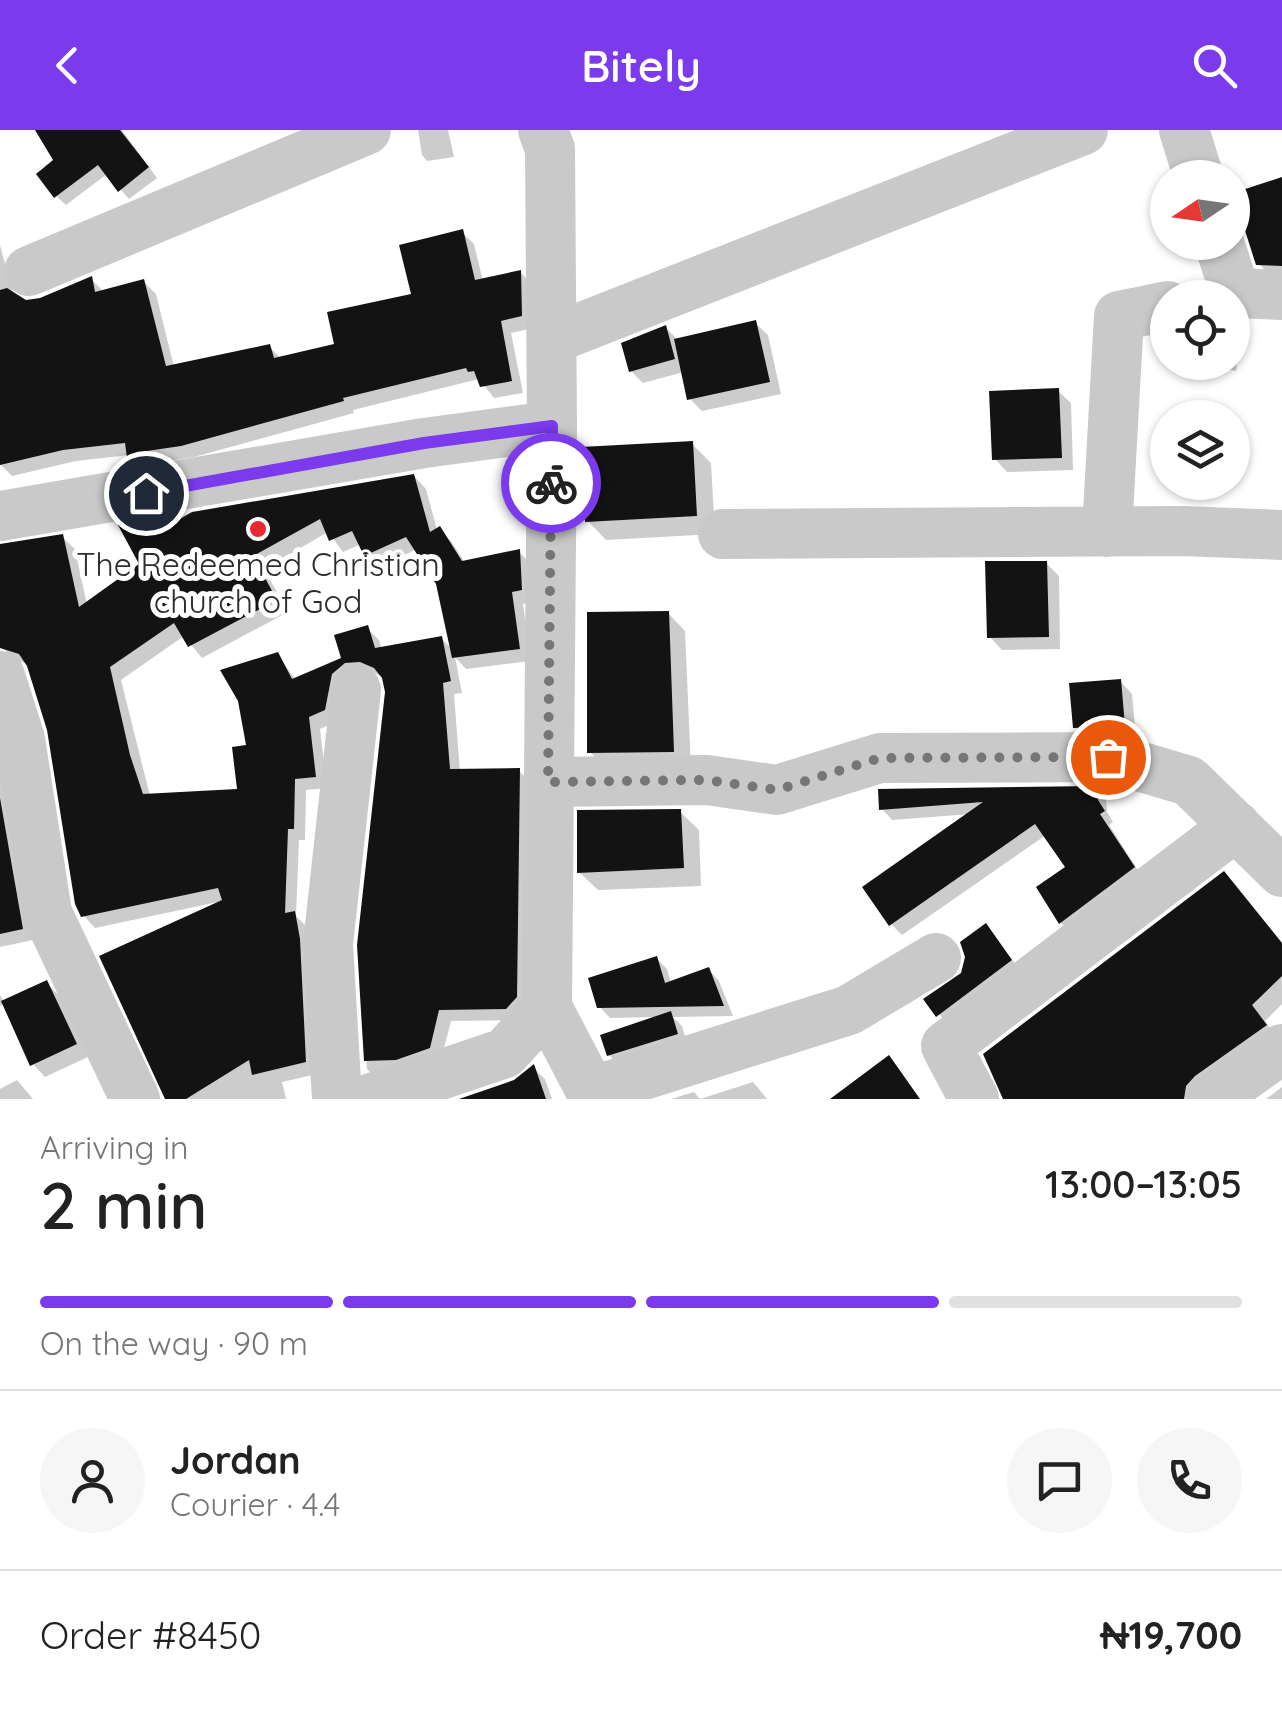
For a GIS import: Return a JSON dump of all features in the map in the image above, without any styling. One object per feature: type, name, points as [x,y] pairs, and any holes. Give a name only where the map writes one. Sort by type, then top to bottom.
[{"type":"street","points":[[29,272],[366,130]]},
{"type":"street","points":[[544,130],[550,148],[552,338],[547,1008],[594,1095],[850,1010],[936,958]]},
{"type":"street","points":[[552,338],[1082,130]]},
{"type":"street","points":[[1184,130],[1193,160]]},
{"type":"street","points":[[1107,532],[1119,316],[1150,310]]},
{"type":"street","points":[[0,516],[424,443],[552,426]]},
{"type":"street","points":[[723,534],[1107,532],[1282,536]]},
{"type":"street","points":[[0,676],[20,739],[48,913],[136,1099]]},
{"type":"street","points":[[337,1099],[328,944],[356,690]]},
{"type":"street","points":[[548,782],[707,780],[777,790],[880,758],[1108,757],[1189,782],[1282,872]]},
{"type":"street","points":[[974,1099],[946,1046],[1236,826]]},
{"type":"street","points":[[369,1099],[506,1053],[547,1008]]},
{"type":"street","points":[[1212,1099],[1282,1049]]},
{"type":"building","points":[[35,130],[120,130],[149,167],[118,192],[98,165],[54,198],[36,174],[53,160]]},
{"type":"building","points":[[1282,177],[1282,266],[1256,265],[1250,246],[1250,187]]},
{"type":"building","points":[[463,229],[475,280],[521,270],[522,316],[501,321],[512,381],[480,387],[474,371],[468,372],[466,368],[343,398],[344,401],[181,446],[140,452],[145,462],[128,465],[125,443],[63,450],[0,465],[0,290],[7,288],[26,300],[92,276],[95,292],[144,279],[166,366],[270,344],[274,358],[334,344],[327,312],[411,294],[399,245]]},
{"type":"building","points":[[756,320],[770,382],[687,400],[674,339]]},
{"type":"building","points":[[666,325],[675,359],[629,372],[621,343]]},
{"type":"building","points":[[1059,388],[1062,458],[992,460],[989,391]]},
{"type":"building","points":[[693,441],[697,516],[585,522],[581,447]]},
{"type":"building","points":[[414,474],[430,532],[440,526],[462,561],[520,549],[522,590],[512,592],[520,649],[452,658],[436,584],[406,537],[364,556],[352,531],[329,541],[320,519],[253,556],[277,600],[188,647],[174,623],[110,667],[143,794],[237,789],[232,747],[246,745],[238,701],[220,670],[278,652],[292,679],[341,658],[334,635],[368,625],[375,648],[442,636],[451,681],[443,683],[450,769],[520,768],[517,997],[506,1009],[439,1010],[430,1048],[396,1060],[364,1061],[357,945],[385,692],[382,678],[374,668],[360,662],[345,663],[332,674],[325,710],[309,717],[316,777],[295,779],[294,829],[288,829],[285,913],[295,911],[300,939],[306,1062],[252,1075],[249,1060],[186,1099],[165,1099],[99,956],[222,900],[218,888],[81,917],[75,904],[47,730],[27,666],[19,654],[0,648],[0,544],[63,534],[79,607],[139,564],[118,525],[173,515],[176,521],[192,512]]},
{"type":"building","points":[[985,561],[1047,561],[1049,637],[987,638]]},
{"type":"building","points":[[669,611],[674,752],[587,753],[587,612]]},
{"type":"building","points":[[1121,679],[1125,726],[1073,728],[1069,683]]},
{"type":"building","points":[[1096,786],[1105,811],[1100,814],[1135,867],[1059,924],[1036,887],[1065,867],[1035,824],[889,926],[862,887],[983,802],[879,810],[878,789]]},
{"type":"building","points":[[0,798],[23,929],[0,934]]},
{"type":"building","points":[[681,809],[684,868],[577,873],[577,810]]},
{"type":"building","points":[[1224,871],[1282,943],[1282,976],[1252,1005],[1267,1025],[1195,1076],[1186,1086],[1184,1099],[1003,1099],[983,1054]]},
{"type":"building","points":[[986,923],[1012,960],[936,1017],[923,999],[961,973],[965,957],[960,942]]},
{"type":"building","points":[[657,956],[665,983],[709,967],[724,1006],[597,1008],[588,978]]},
{"type":"building","points":[[47,980],[77,1044],[30,1066],[1,1001]]},
{"type":"building","points":[[671,1011],[678,1034],[607,1056],[600,1035]]},
{"type":"building","points":[[889,1055],[920,1099],[830,1099]]},
{"type":"building","points":[[534,1064],[546,1099],[459,1099],[514,1080]]},
{"type":"way so far","points":[[551,483],[548,782],[707,780],[777,790],[880,758],[1108,757]]},
{"type":"place","name":"The Redeemed Christian church of God","points":[[258,529]]},
{"type":"route","points":[[146,493],[424,443],[552,426],[551,483]]}]
